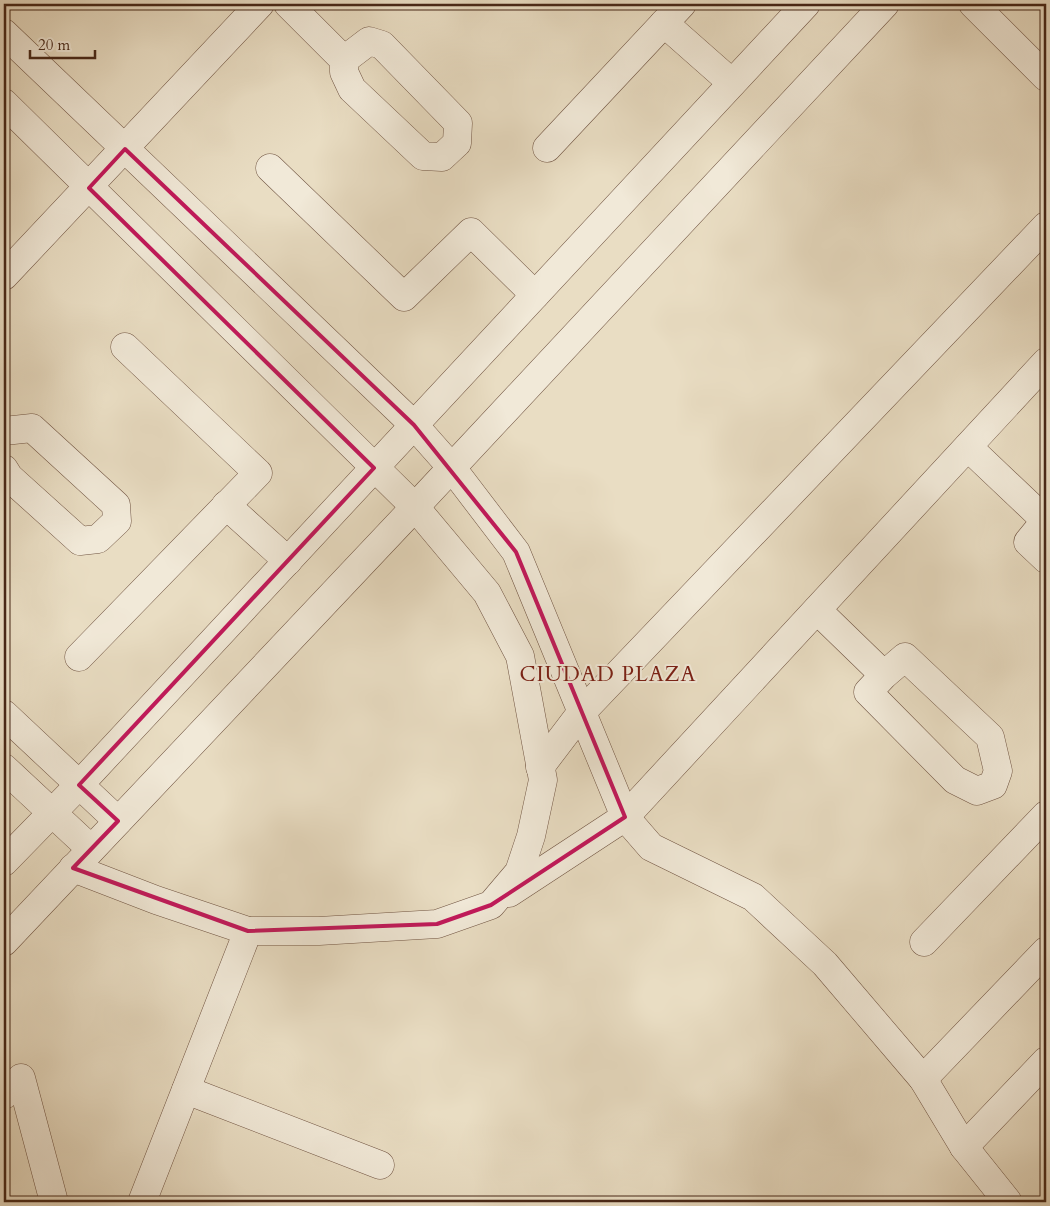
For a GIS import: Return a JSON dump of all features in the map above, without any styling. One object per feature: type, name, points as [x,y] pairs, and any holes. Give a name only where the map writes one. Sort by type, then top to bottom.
[{"type":"street","points":[[4,276],[89,188],[260,4]]},
{"type":"street","points":[[288,4],[344,60]]},
{"type":"street","points":[[4,862],[79,785],[806,4]]},
{"type":"street","points":[[4,942],[452,468],[885,4]]},
{"type":"street","points":[[973,4],[1046,77]]},
{"type":"street","points":[[547,148],[673,13],[732,83]]},
{"type":"street","points":[[4,33],[414,425],[452,468],[516,552],[625,817],[651,848],[753,897],[825,964],[923,1079],[964,1147],[1008,1202]]},
{"type":"street","points":[[4,103],[415,507],[487,593],[520,656],[543,780],[531,836],[519,872],[491,905]]},
{"type":"street","points":[[270,168],[404,297],[471,232],[536,295]]},
{"type":"street","points":[[540,767],[581,713],[1046,226]]},
{"type":"street","points":[[78,657],[258,473],[125,347]]},
{"type":"street","points":[[4,768],[51,812],[82,859],[156,900],[248,931],[319,931],[437,924],[491,905],[625,817],[1046,362]]},
{"type":"street","points":[[4,431],[32,428],[116,505],[116,521],[98,539],[80,542],[9,477],[4,469]]},
{"type":"street","points":[[968,447],[1046,520],[1028,542],[1046,559]]},
{"type":"street","points":[[226,506],[288,561]]},
{"type":"street","points":[[817,610],[884,675]]},
{"type":"street","points":[[905,657],[990,737],[998,770],[993,785],[977,791],[955,780],[921,746],[868,692],[884,675],[905,657]]},
{"type":"street","points":[[4,714],[118,821]]},
{"type":"street","points":[[924,942],[1044,822]]},
{"type":"street","points":[[142,1202],[248,931]]},
{"type":"street","points":[[923,1079],[1046,951]]},
{"type":"street","points":[[964,1147],[1046,1061]]},
{"type":"street","points":[[4,1095],[21,1078],[54,1202]]},
{"type":"street","points":[[186,1090],[380,1165]]},
{"type":"highlighted area","points":[[125,149],[414,425],[516,552],[625,817],[491,905],[437,924],[248,931],[73,868],[118,821],[79,785],[374,468],[89,188]]},
{"type":"district","name":"CIUDAD PLAZA","points":[[608,674]]}]
